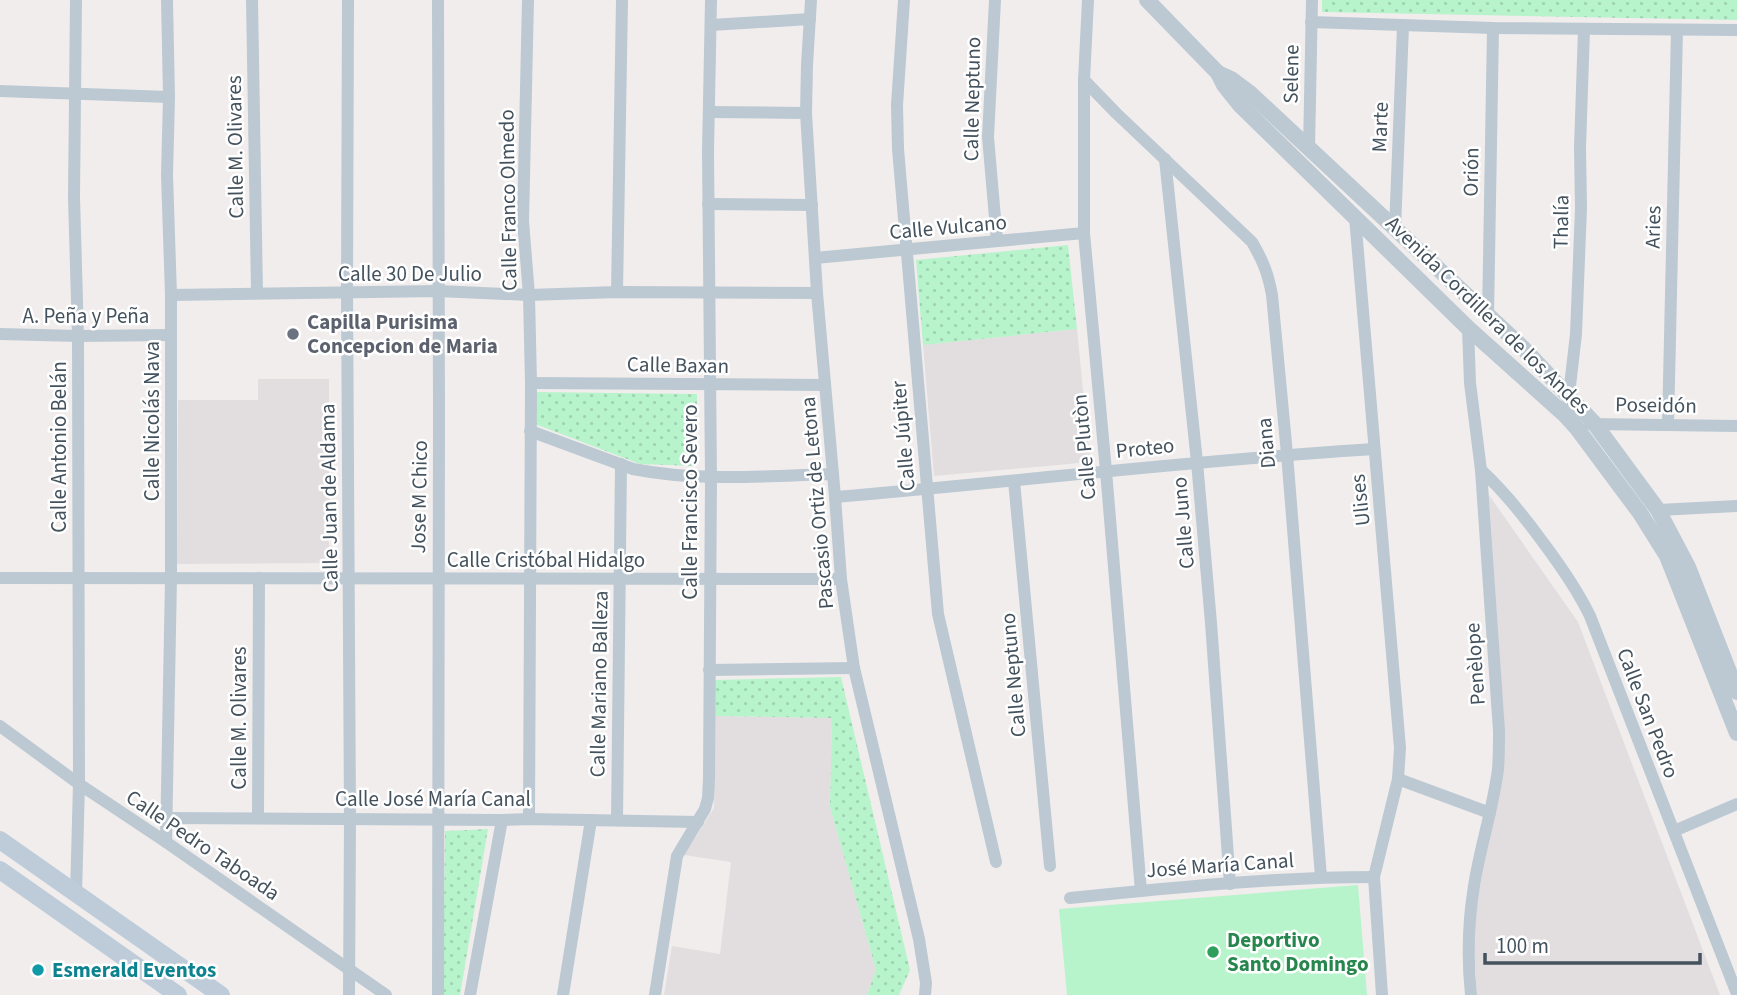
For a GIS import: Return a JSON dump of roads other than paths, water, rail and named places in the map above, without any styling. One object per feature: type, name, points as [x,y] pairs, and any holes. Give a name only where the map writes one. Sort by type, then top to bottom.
[{"type":"main road","points":[[0,840],[221,995]]},
{"type":"main road","points":[[0,870],[178,995]]},
{"type":"street","name":"Calle Antonio Belán","points":[[76,0],[74,197],[78,336],[79,784],[76,894]]},
{"type":"street","name":"Calle Nicolás Nava","points":[[166,842],[171,578],[167,0]]},
{"type":"street","name":"Calle M. Olivares","points":[[253,0],[257,293]]},
{"type":"street","name":"Calle Juan de Aldama","points":[[348,0],[349,995]]},
{"type":"street","name":"Jose M Chico","points":[[438,0],[438,995]]},
{"type":"street","name":"Calle Franco Olmedo","points":[[528,0],[523,221],[529,295],[531,383],[528,819]]},
{"type":"street","points":[[617,292],[622,0]]},
{"type":"street","name":"Calle Francisco Severo","points":[[655,995],[677,856],[698,822],[708,798],[711,478],[708,204],[711,0]]},
{"type":"street","name":"Pascasio Ortiz de Letona","points":[[811,0],[806,113],[817,293],[841,579],[854,668],[919,939],[926,984],[925,995]]},
{"type":"street","name":"Calle Júpiter","points":[[904,0],[897,105],[901,190],[938,614],[996,862]]},
{"type":"street","name":"Calle Neptuno","points":[[995,0],[988,137],[997,241]]},
{"type":"street","name":"Calle Plutòn","points":[[1088,0],[1084,80],[1084,233],[1141,891]]},
{"type":"street","name":"Avenida Cordillera de los Andes","points":[[1146,0],[1218,73],[1240,105],[1468,328],[1571,421],[1640,513],[1667,556],[1737,733]]},
{"type":"street","name":"Selene","points":[[1309,149],[1312,0]]},
{"type":"street","points":[[711,24],[810,19]]},
{"type":"street","points":[[1311,22],[1584,30],[1737,30]]},
{"type":"street","name":"Marte","points":[[1395,229],[1403,26]]},
{"type":"street","name":"Orión","points":[[1488,317],[1493,28]]},
{"type":"street","name":"Thalía","points":[[1571,421],[1569,397],[1577,321],[1581,208],[1584,30]]},
{"type":"street","name":"Aries","points":[[1668,425],[1677,30]]},
{"type":"street","name":"Avenida Cordillera de los Andes","points":[[1218,73],[1251,94],[1522,347],[1594,424],[1658,510],[1688,567],[1737,692]]},
{"type":"street","name":"Diana","points":[[1084,80],[1252,242],[1265,266],[1272,295],[1287,454],[1321,877]]},
{"type":"street","points":[[0,91],[169,96]]},
{"type":"street","points":[[709,112],[806,113]]},
{"type":"street","name":"Calle Juno","points":[[1165,159],[1211,623],[1230,884]]},
{"type":"street","points":[[708,204],[812,205]]},
{"type":"street","name":"Ulises","points":[[1355,217],[1400,748],[1398,779],[1374,877],[1382,995]]},
{"type":"street","name":"Calle Vulcano","points":[[815,258],[1084,233]]},
{"type":"street","name":"Calle 30 De Julio","points":[[171,295],[438,291],[529,295],[617,292],[817,293]]},
{"type":"street","name":"Penèlope","points":[[1468,328],[1470,383],[1480,470],[1499,731],[1498,768],[1474,885],[1470,920],[1468,944],[1471,995]]},
{"type":"street","name":"A. Peña y Peña","points":[[0,334],[171,335]]},
{"type":"street","name":"Calle Baxan","points":[[531,383],[825,385]]},
{"type":"street","name":"Poseidón","points":[[1571,421],[1594,424],[1737,426]]},
{"type":"street","points":[[530,432],[633,469],[651,472],[711,478],[833,474]]},
{"type":"street","name":"Proteo","points":[[835,497],[1196,462],[1374,449]]},
{"type":"street","name":"Calle Mariano Balleza","points":[[617,820],[621,464]]},
{"type":"street","name":"Calle San Pedro","points":[[1480,470],[1516,505],[1580,595],[1737,994]]},
{"type":"street","name":"Calle Neptuno","points":[[1014,481],[1050,866]]},
{"type":"street","points":[[1658,510],[1737,506]]},
{"type":"street","name":"Calle Cristóbal Hidalgo","points":[[0,578],[841,579]]},
{"type":"street","name":"Calle M. Olivares","points":[[258,578],[258,817]]},
{"type":"street","points":[[709,670],[854,668]]},
{"type":"street","name":"Calle Pedro Taboada","points":[[0,726],[79,784],[386,995]]},
{"type":"street","points":[[1398,779],[1490,813]]},
{"type":"street","points":[[1674,831],[1737,804]]},
{"type":"street","name":"Calle José María Canal","points":[[167,818],[698,822]]},
{"type":"street","points":[[470,995],[502,820]]},
{"type":"street","points":[[563,995],[591,820]]},
{"type":"street","name":"José María Canal","points":[[1070,898],[1321,877],[1374,877]]},
{"type":"place","name":"Capilla Purisima Concepcion de Maria","points":[[293,334]]},
{"type":"place","name":"Deportivo Santo Domingo","points":[[1213,952]]},
{"type":"place","name":"Esmerald Eventos","points":[[38,970]]}]
